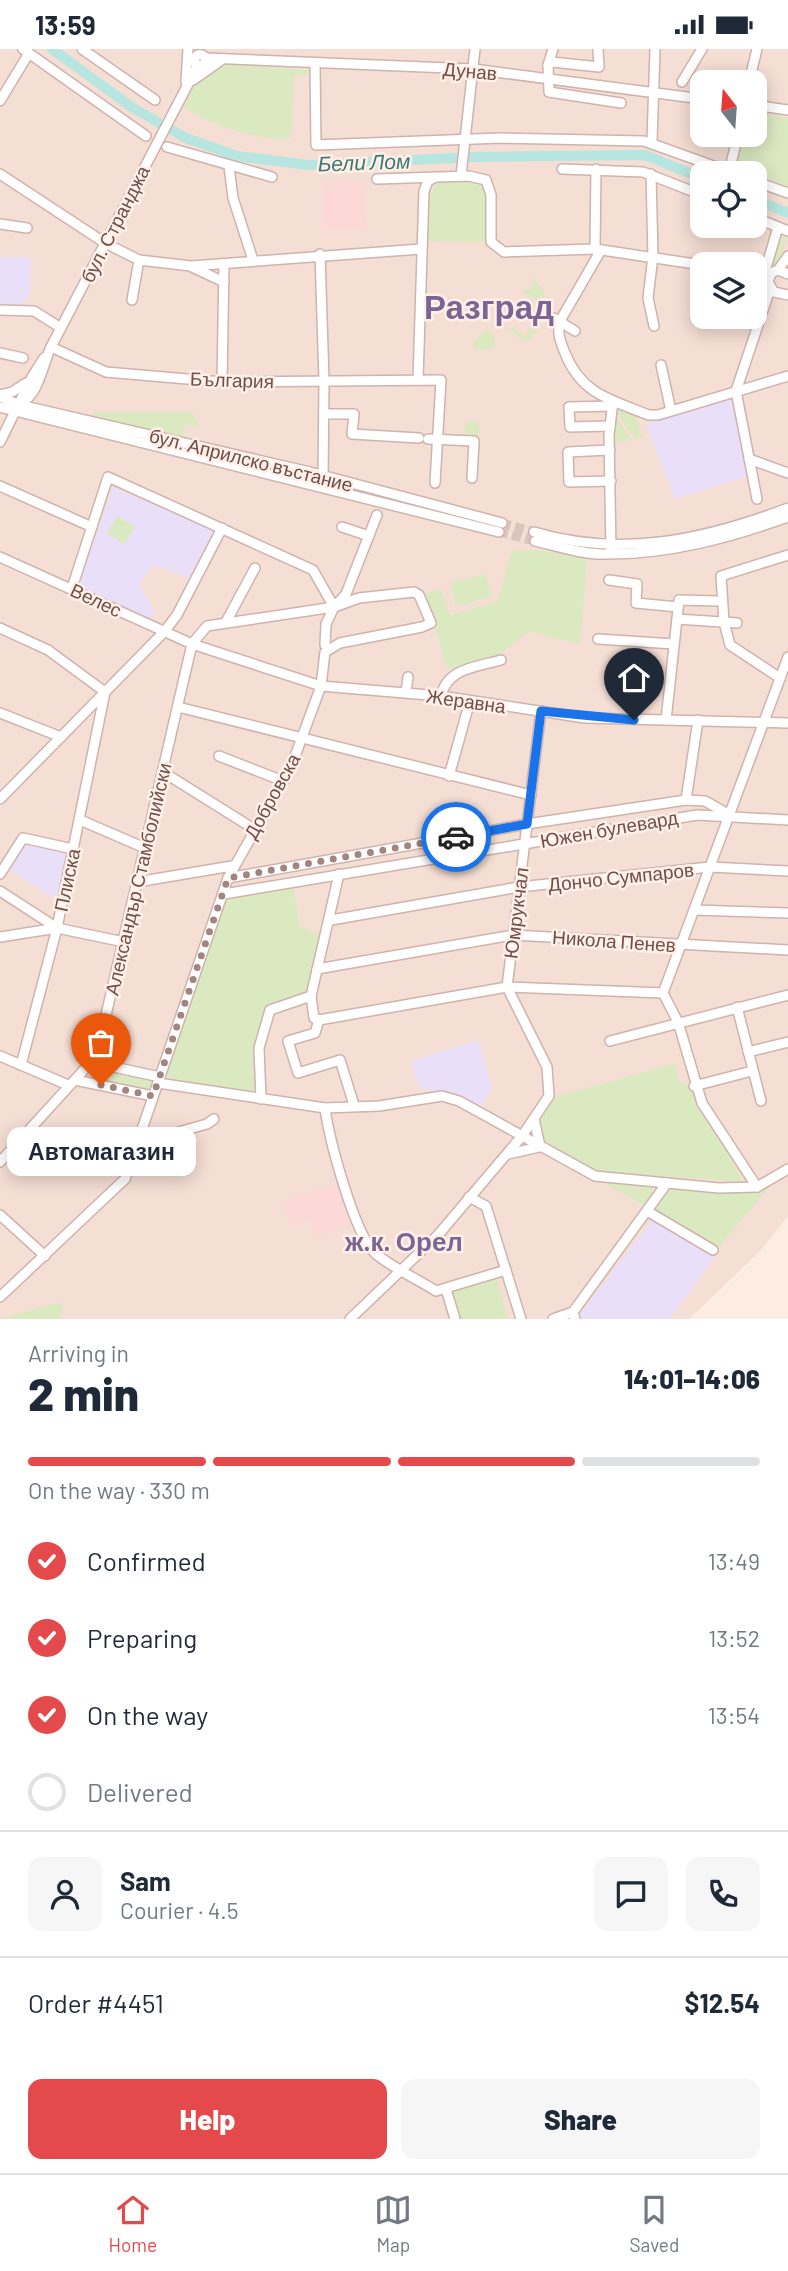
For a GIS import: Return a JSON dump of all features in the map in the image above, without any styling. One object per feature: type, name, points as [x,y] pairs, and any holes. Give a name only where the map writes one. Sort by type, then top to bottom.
[{"type":"street","points":[[82,49],[155,100]]},
{"type":"street","points":[[281,49],[282,61]]},
{"type":"street","points":[[461,172],[475,49]]},
{"type":"street","points":[[553,49],[548,65],[549,92],[621,103]]},
{"type":"street","points":[[548,65],[552,62],[599,67],[598,49]]},
{"type":"street","points":[[652,141],[654,49]]},
{"type":"street","points":[[682,82],[702,49]]},
{"type":"street","points":[[752,70],[757,49]]},
{"type":"street","points":[[1,97],[26,51],[146,136]]},
{"type":"street","name":"Дунав","points":[[199,56],[220,61],[235,57]]},
{"type":"street","name":"Дунав","points":[[199,56],[473,69],[690,98]]},
{"type":"street","name":"бул. Странджа","points":[[0,442],[186,86],[199,56]]},
{"type":"street","points":[[186,86],[220,61]]},
{"type":"street","points":[[315,63],[316,145],[464,143],[547,138],[652,141],[701,161]]},
{"type":"street","points":[[767,107],[788,110]]},
{"type":"street","points":[[167,147],[229,167],[272,177]]},
{"type":"street","points":[[229,167],[233,198],[253,260]]},
{"type":"street","points":[[562,169],[651,174],[690,190]]},
{"type":"street","points":[[596,169],[598,249],[557,319],[557,331],[574,373],[586,388],[613,403],[649,415],[788,376]]},
{"type":"street","points":[[377,179],[461,172],[477,176],[489,187],[491,242],[504,252],[598,249],[690,263]]},
{"type":"street","points":[[0,174],[104,243],[139,260],[191,266],[320,254],[421,249]]},
{"type":"street","points":[[651,174],[653,256],[648,298],[654,326]]},
{"type":"street","points":[[435,482],[428,439],[441,380],[418,380],[425,185],[438,176]]},
{"type":"street","points":[[767,186],[788,193]]},
{"type":"street","points":[[767,222],[788,230]]},
{"type":"street","points":[[0,224],[27,228]]},
{"type":"street","points":[[757,499],[736,391],[776,272],[778,227]]},
{"type":"street","points":[[320,254],[324,380],[323,486]]},
{"type":"street","points":[[776,272],[788,256]]},
{"type":"street","points":[[132,300],[139,260]]},
{"type":"street","points":[[222,382],[224,264]]},
{"type":"street","points":[[191,266],[224,282]]},
{"type":"street","points":[[770,289],[786,292]]},
{"type":"street","points":[[0,310],[16,313],[32,310],[61,328]]},
{"type":"street","points":[[557,319],[575,331]]},
{"type":"street","name":"България","points":[[49,351],[106,372],[222,382],[418,380]]},
{"type":"street","points":[[0,353],[23,358]]},
{"type":"street","points":[[661,365],[671,411]]},
{"type":"street","points":[[0,396],[34,380],[36,400],[48,412]]},
{"type":"street","name":"бул. Априлско въстание","points":[[0,396],[19,407],[323,486],[500,527],[323,476],[48,412],[19,407],[0,407]]},
{"type":"street","points":[[610,426],[570,427],[569,407],[613,403]]},
{"type":"street","points":[[611,550],[610,426],[613,403]]},
{"type":"street","points":[[0,413],[6,429]]},
{"type":"street","points":[[324,414],[354,414],[352,434],[474,441],[472,478]]},
{"type":"street","points":[[610,450],[568,452],[569,482],[611,481]]},
{"type":"street","points":[[749,459],[788,473]]},
{"type":"street","points":[[72,588],[108,477],[313,570],[334,607]]},
{"type":"street","points":[[0,486],[92,527]]},
{"type":"street","points":[[534,536],[587,553],[681,539],[788,508]]},
{"type":"street","points":[[192,644],[207,626],[334,607],[359,598],[414,592],[419,595],[432,623],[325,648],[326,624],[334,607],[346,594],[377,515]]},
{"type":"street","points":[[611,550],[685,547],[788,517]]},
{"type":"street","points":[[342,527],[369,536]]},
{"type":"street","points":[[0,799],[164,632],[177,615],[222,528]]},
{"type":"street","points":[[780,678],[730,645],[724,622],[721,576],[788,555]]},
{"type":"street","name":"Велес","points":[[0,557],[192,644]]},
{"type":"street","points":[[226,622],[255,568]]},
{"type":"street","points":[[609,580],[637,584],[636,603],[678,607]]},
{"type":"street","points":[[666,720],[679,600],[716,601]]},
{"type":"street","points":[[677,619],[737,623]]},
{"type":"street","points":[[0,628],[48,650],[105,692]]},
{"type":"street","points":[[597,639],[674,644]]},
{"type":"street","name":"Жеравна","points":[[192,644],[321,686],[440,696],[585,718],[788,723]]},
{"type":"street","name":"Александър Стамболийски","points":[[0,1162],[90,1062],[99,1045],[192,644]]},
{"type":"street","name":"Добровска","points":[[0,1297],[125,1179],[232,866],[283,781],[301,739],[321,686],[325,648]]},
{"type":"street","points":[[757,1187],[707,1112],[694,1086],[678,1022],[663,993],[788,657]]},
{"type":"street","points":[[440,696],[443,685],[454,674],[501,660]]},
{"type":"street","points":[[406,692],[408,677]]},
{"type":"street","name":"Плиска","points":[[21,1065],[57,928],[105,692]]},
{"type":"street","points":[[449,776],[470,701]]},
{"type":"street","points":[[178,707],[531,795]]},
{"type":"street","points":[[89,711],[100,719]]},
{"type":"street","name":"Юмрукчал","points":[[507,987],[541,711]]},
{"type":"street","points":[[0,713],[61,737]]},
{"type":"street","points":[[686,800],[698,720]]},
{"type":"street","points":[[219,756],[283,781]]},
{"type":"street","points":[[163,772],[254,829]]},
{"type":"street","points":[[228,878],[526,834],[686,800],[705,801],[730,815]]},
{"type":"street","name":"Южен булевард","points":[[224,894],[339,874],[526,834],[697,815],[788,820]]},
{"type":"street","points":[[79,820],[145,848]]},
{"type":"street","points":[[0,874],[23,838],[74,849]]},
{"type":"street","points":[[137,882],[232,866]]},
{"type":"street","name":"Дончо Сумпаров","points":[[331,920],[519,887],[710,867],[788,871]]},
{"type":"street","points":[[339,874],[331,920],[311,996],[314,1018],[318,1020],[507,987],[663,993]]},
{"type":"street","points":[[0,891],[57,928]]},
{"type":"street","points":[[694,910],[788,913]]},
{"type":"street","points":[[0,937],[57,928],[124,942]]},
{"type":"street","name":"Никола Пенев","points":[[317,969],[513,935],[788,950]]},
{"type":"street","points":[[350,1319],[439,1235],[522,1136],[549,1096],[547,1067],[507,987]]},
{"type":"street","points":[[610,1041],[788,995]]},
{"type":"street","points":[[261,1099],[259,1048],[271,1010],[311,996]]},
{"type":"street","points":[[737,1007],[761,1101]]},
{"type":"street","points":[[318,1020],[315,1033],[288,1041],[298,1073],[340,1060],[354,1105]]},
{"type":"street","points":[[748,1052],[788,1042]]},
{"type":"street","points":[[0,1056],[71,1083],[153,1096]]},
{"type":"street","points":[[90,1062],[159,1080],[325,1108],[379,1105],[442,1096],[459,1101],[596,1176],[719,1188],[757,1187],[788,1169]]},
{"type":"street","points":[[694,1086],[752,1071]]},
{"type":"street","points":[[325,1108],[328,1132],[361,1230],[375,1253],[436,1291],[506,1270]]},
{"type":"street","points":[[136,1144],[207,1124],[214,1119]]},
{"type":"street","points":[[534,1119],[540,1146]]},
{"type":"street","points":[[507,1154],[540,1146]]},
{"type":"street","points":[[553,1319],[574,1315],[667,1183]]},
{"type":"street","points":[[469,1196],[486,1206],[521,1319]]},
{"type":"street","points":[[647,1211],[713,1250]]},
{"type":"street","points":[[0,1215],[45,1256]]},
{"type":"street","points":[[446,1289],[455,1319]]},
{"type":"shaded area","points":[[0,49],[788,49],[788,1216],[761,1250],[689,1319],[0,1319]]},
{"type":"shaded area","points":[[365,181],[366,230],[322,230],[322,182]]},
{"type":"shaded area","points":[[0,257],[31,258],[30,293],[25,302],[16,306],[0,304]]},
{"type":"shaded area","points":[[731,398],[749,476],[675,499],[646,424]]},
{"type":"shaded area","points":[[113,487],[216,531],[193,580],[154,565],[139,584],[155,612],[149,621],[78,586]]},
{"type":"shaded area","points":[[25,841],[67,852],[57,900],[10,870]]},
{"type":"shaded area","points":[[478,1040],[492,1088],[480,1107],[450,1093],[419,1088],[411,1061]]},
{"type":"shaded area","points":[[338,1183],[350,1225],[315,1236],[309,1219],[291,1225],[284,1201]]},
{"type":"shaded area","points":[[652,1220],[715,1257],[669,1319],[582,1319],[580,1314]]},
{"type":"green space","points":[[224,63],[308,70],[308,76],[295,75],[294,78],[291,137],[268,138],[236,131],[184,107],[197,79]]},
{"type":"green space","points":[[767,115],[788,118],[788,186],[767,178],[767,161],[735,161],[738,147],[767,147]]},
{"type":"green space","points":[[445,180],[474,182],[487,193],[485,242],[428,241],[430,197],[433,189]]},
{"type":"green space","points":[[780,234],[788,236],[778,265],[770,269]]},
{"type":"green space","points":[[532,277],[545,292],[542,304],[520,290],[532,289]]},
{"type":"green space","points":[[523,308],[538,318],[540,324],[530,340],[524,341],[508,329],[513,328],[525,336],[536,319]]},
{"type":"green space","points":[[485,330],[494,335],[494,349],[474,349],[473,345]]},
{"type":"green space","points":[[618,408],[633,409],[643,437],[635,439],[616,412]]},
{"type":"green space","points":[[94,412],[192,412],[200,427],[185,424],[183,436],[94,416]]},
{"type":"green space","points":[[36,415],[297,474],[297,476]]},
{"type":"green space","points":[[615,416],[632,440],[612,442]]},
{"type":"green space","points":[[472,421],[478,423],[478,435],[472,437],[466,435],[464,429],[466,423]]},
{"type":"green space","points":[[339,484],[498,526],[498,527]]},
{"type":"green space","points":[[118,516],[135,527],[124,544],[107,533]]},
{"type":"green space","points":[[536,550],[587,558],[580,644],[529,631],[495,658],[447,669],[434,622],[422,594],[441,589],[450,616],[498,601],[512,551]]},
{"type":"green space","points":[[485,574],[492,596],[456,607],[450,583]]},
{"type":"green space","points":[[293,886],[299,926],[323,937],[308,993],[267,1006],[255,1047],[256,1093],[226,1092],[172,1081],[166,1071],[227,896]]},
{"type":"green space","points":[[675,1064],[679,1082],[691,1087],[744,1182],[597,1171],[542,1139],[538,1124],[554,1097]]},
{"type":"green space","points":[[100,1066],[154,1076],[148,1092],[89,1081]]},
{"type":"green space","points":[[600,1180],[651,1185],[654,1196],[645,1206]]},
{"type":"green space","points":[[774,1182],[718,1248],[655,1210],[665,1194],[675,1187],[744,1192]]},
{"type":"green space","points":[[496,1277],[508,1319],[459,1319],[450,1291]]},
{"type":"green space","points":[[56,1303],[63,1304],[60,1319],[0,1319]]},
{"type":"waterway","name":"Бели Лом","points":[[52,49],[133,108],[186,138],[237,156],[308,165],[473,157],[645,155],[690,173]]},
{"type":"waterway","name":"Бели Лом","points":[[767,204],[788,213]]},
{"type":"tunnel","points":[[502,523],[534,532]]},
{"type":"tunnel","points":[[499,532],[535,541]]},
{"type":"way so far","points":[[101,1085],[153,1096],[228,878],[456,837]]},
{"type":"place","name":"Автомагазин","points":[[101,1085]]},
{"type":"district","name":"Разград","points":[[489,307]]},
{"type":"district","name":"ж.к. Орел","points":[[404,1242]]},
{"type":"route","points":[[456,837],[527,824],[541,711],[585,718],[634,720]]}]
